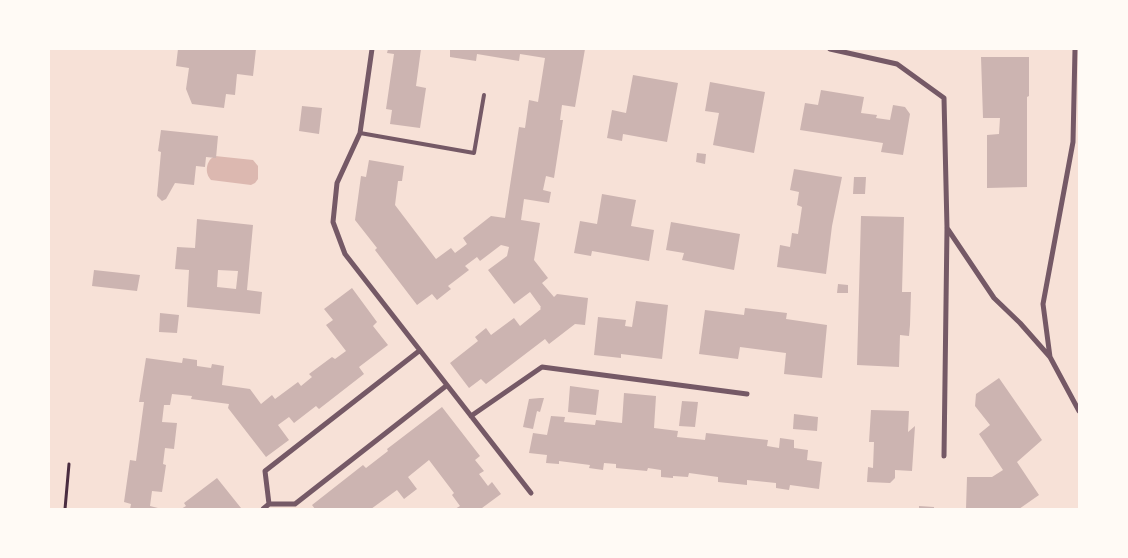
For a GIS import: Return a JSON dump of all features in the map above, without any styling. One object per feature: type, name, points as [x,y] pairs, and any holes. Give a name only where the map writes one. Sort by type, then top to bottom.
[{"type":"street","points":[[372,49],[360,133],[337,183],[333,222],[345,254],[531,493]]},
{"type":"street","points":[[830,49],[897,64],[944,98],[947,228],[944,456]]},
{"type":"street","points":[[1050,357],[1043,304],[1073,142],[1077,84],[1075,49]]},
{"type":"street","points":[[947,228],[994,298],[1020,323],[1050,357],[1079,411]]},
{"type":"street","points":[[269,504],[264,471],[419,351]]},
{"type":"street","points":[[471,416],[542,367],[747,394]]},
{"type":"street","points":[[263,509],[269,504],[295,504],[446,386]]},
{"type":"lane","points":[[360,133],[474,153],[484,95]]},
{"type":"path","points":[[65,509],[69,464]]},
{"type":"shaded area","points":[[215,156],[253,160],[258,166],[258,179],[251,185],[211,180],[207,174],[207,167],[210,160]]},
{"type":"building","points":[[178,49],[256,49],[253,76],[237,74],[235,95],[226,94],[224,108],[192,104],[186,89],[189,68],[176,66]]},
{"type":"building","points":[[388,49],[421,49],[416,86],[426,88],[420,128],[390,124],[392,110],[386,109],[394,54],[387,53]]},
{"type":"building","points":[[450,49],[585,49],[575,107],[562,105],[560,120],[563,120],[554,178],[546,176],[543,190],[551,192],[549,203],[524,199],[521,220],[540,223],[534,260],[548,278],[542,283],[554,297],[557,294],[588,298],[585,325],[575,324],[549,344],[545,339],[486,384],[481,379],[469,388],[450,363],[478,341],[475,337],[486,328],[491,335],[514,318],[520,326],[541,309],[530,292],[514,304],[488,270],[507,256],[509,247],[501,245],[480,261],[477,257],[465,266],[469,270],[448,286],[451,289],[437,300],[432,294],[417,305],[375,250],[377,248],[355,220],[361,176],[366,177],[369,160],[404,166],[402,181],[398,181],[395,205],[436,259],[451,248],[455,253],[467,244],[463,238],[491,216],[505,218],[519,127],[525,128],[529,100],[538,102],[545,58],[520,54],[519,61],[477,54],[476,61],[450,57]]},
{"type":"building","points":[[981,57],[1029,57],[1027,187],[987,188],[987,135],[999,134],[1000,118],[983,118]]},
{"type":"building","points":[[633,75],[678,83],[667,142],[623,134],[622,141],[607,138],[612,110],[626,113]]},
{"type":"building","points":[[710,82],[765,92],[754,153],[713,145],[719,113],[705,111]]},
{"type":"building","points":[[821,90],[864,97],[861,113],[877,115],[876,118],[890,120],[893,105],[905,107],[910,114],[903,155],[881,152],[883,143],[800,130],[805,103],[818,105]]},
{"type":"building","points":[[302,106],[322,108],[319,134],[299,131]]},
{"type":"building","points":[[161,130],[218,136],[216,158],[206,157],[205,167],[196,166],[194,185],[175,183],[166,199],[162,201],[157,196],[161,152],[158,151]]},
{"type":"building","points":[[697,153],[706,154],[705,164],[696,162]]},
{"type":"building","points":[[794,169],[842,177],[832,226],[826,274],[777,267],[780,245],[790,247],[792,233],[798,234],[802,207],[797,205],[799,192],[790,190]]},
{"type":"building","points":[[854,177],[866,177],[865,194],[853,194]]},
{"type":"building","points":[[602,194],[636,200],[631,226],[654,230],[649,261],[592,251],[591,256],[574,253],[580,221],[597,224]]},
{"type":"building","points":[[861,216],[904,217],[902,292],[911,292],[910,325],[909,336],[900,335],[899,367],[857,365]]},
{"type":"building","points":[[197,219],[253,225],[247,290],[262,292],[260,314],[187,307],[189,270],[175,269],[177,247],[195,248]],"holes":[[[218,270],[238,271],[236,289],[217,287]]]},
{"type":"building","points":[[671,222],[740,234],[734,270],[682,260],[684,253],[666,250]]},
{"type":"building","points":[[94,270],[140,275],[137,291],[92,286]]},
{"type":"building","points":[[838,284],[848,285],[848,293],[837,293]]},
{"type":"building","points":[[352,288],[377,322],[373,326],[388,345],[359,367],[364,374],[319,409],[316,406],[294,423],[289,417],[278,425],[289,440],[266,457],[228,408],[229,404],[191,399],[192,396],[172,394],[170,405],[164,405],[162,422],[177,423],[174,449],[165,448],[163,464],[166,465],[162,492],[152,491],[150,506],[162,509],[130,509],[131,504],[124,502],[130,460],[136,461],[144,402],[139,402],[146,358],[182,363],[183,358],[197,360],[197,366],[211,368],[212,364],[224,366],[222,385],[250,389],[261,404],[272,395],[275,399],[298,382],[301,386],[312,377],[309,374],[332,357],[335,359],[346,351],[326,325],[333,320],[324,309]]},
{"type":"building","points":[[636,301],[668,305],[662,359],[621,354],[621,358],[594,355],[598,317],[626,320],[625,326],[632,327]]},
{"type":"building","points":[[745,308],[787,313],[786,319],[827,325],[822,378],[784,374],[786,353],[740,347],[738,359],[699,354],[705,310],[744,315]]},
{"type":"building","points":[[160,313],[179,315],[177,333],[159,332]]},
{"type":"building","points":[[999,378],[1042,440],[1017,462],[1039,495],[1019,509],[966,509],[967,477],[992,477],[1003,470],[979,434],[990,425],[975,406],[976,394]]},
{"type":"building","points":[[570,386],[599,390],[596,415],[568,412]]},
{"type":"building","points":[[624,393],[656,396],[654,428],[678,431],[677,437],[705,440],[706,433],[768,440],[767,446],[779,448],[780,438],[794,440],[794,448],[808,450],[807,460],[822,462],[819,489],[790,485],[789,490],[776,488],[776,483],[747,480],[747,485],[718,482],[718,477],[689,473],[688,477],[661,477],[661,470],[648,468],[647,471],[616,468],[616,464],[604,463],[603,470],[589,468],[590,465],[559,461],[559,464],[546,463],[547,455],[529,453],[533,433],[547,435],[551,416],[565,417],[564,422],[595,425],[596,420],[622,423]]},
{"type":"building","points":[[544,398],[540,412],[537,411],[533,429],[523,427],[529,399]]},
{"type":"building","points":[[682,401],[698,402],[695,427],[679,426]]},
{"type":"building","points":[[442,407],[480,456],[475,460],[484,471],[479,474],[488,486],[492,482],[501,494],[483,509],[455,509],[460,506],[452,495],[454,493],[429,460],[408,477],[417,489],[404,499],[397,490],[371,509],[315,509],[312,505],[363,465],[366,468],[388,451],[387,449]]},
{"type":"building","points":[[871,410],[909,411],[908,432],[915,426],[912,471],[895,470],[895,478],[890,483],[867,482],[868,467],[873,468],[874,442],[869,442]]},
{"type":"building","points":[[794,414],[818,417],[817,431],[793,429]]},
{"type":"building","points":[[217,478],[241,508],[181,509],[186,506],[184,503]]},
{"type":"building","points":[[919,506],[934,507],[934,509],[919,509]]}]
